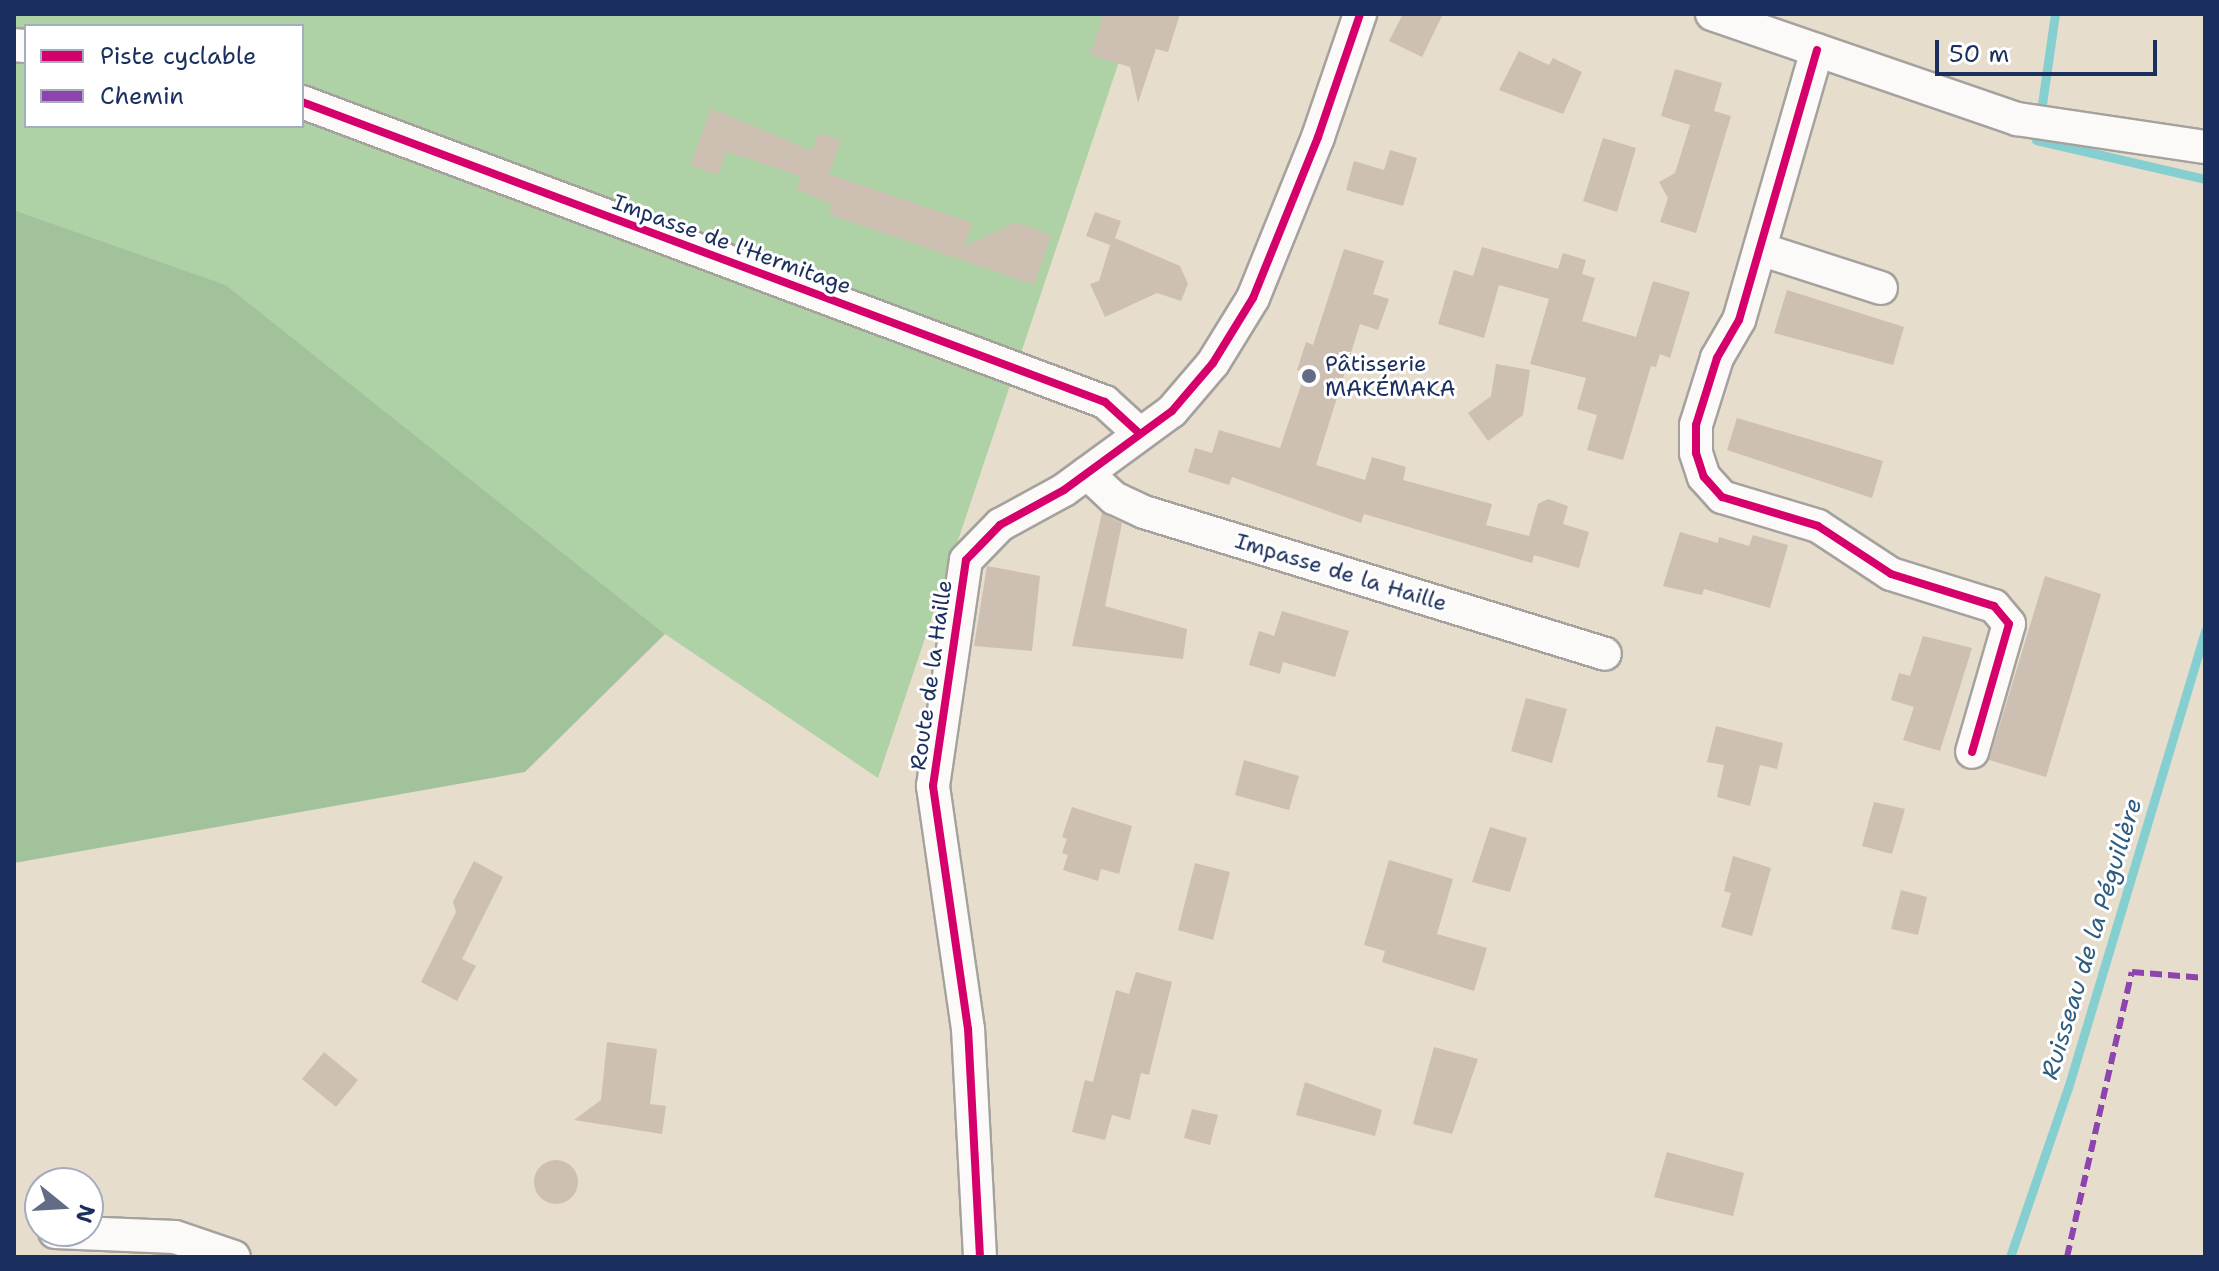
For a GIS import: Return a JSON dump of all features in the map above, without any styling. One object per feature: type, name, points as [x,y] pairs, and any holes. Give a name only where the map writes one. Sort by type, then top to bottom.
[{"type":"street","name":"Route de la Haille","points":[[980,1257],[968,1029],[933,786],[966,560],[1000,525],[1087,473],[1172,411],[1213,363],[1253,298],[1318,137],[1360,14]]},
{"type":"street","points":[[1712,14],[2017,119],[2205,147]]},
{"type":"street","points":[[1817,50],[1739,320],[1717,358],[1696,425],[1696,453],[1704,477],[1722,497],[1818,526],[1891,574],[1994,606],[2009,624],[1972,752]]},
{"type":"street","name":"Impasse de l'Hermitage","points":[[304,103],[1105,402],[1140,434]]},
{"type":"street","points":[[1760,249],[1881,288]]},
{"type":"street","name":"Impasse de la Haille","points":[[1087,473],[1114,498],[1144,512],[1605,654]]},
{"type":"street","points":[[104,1234],[175,1237],[234,1257]]},
{"type":"green space","points":[[14,14],[1135,14],[878,778],[665,634],[226,285],[14,210]]},
{"type":"green space","points":[[14,210],[226,285],[665,634],[525,772],[14,863]]},
{"type":"building","points":[[1103,14],[1180,14],[1168,52],[1156,49],[1138,103],[1130,67],[1090,55]]},
{"type":"building","points":[[1403,14],[1443,14],[1422,57],[1389,41]]},
{"type":"building","points":[[1519,51],[1549,65],[1553,58],[1582,72],[1563,114],[1499,90]]},
{"type":"building","points":[[1675,69],[1722,83],[1714,111],[1731,116],[1696,233],[1660,222],[1668,198],[1659,182],[1675,173],[1690,125],[1661,116]]},
{"type":"building","points":[[711,108],[812,151],[819,133],[841,140],[829,174],[972,223],[964,247],[1016,222],[1051,235],[1034,285],[829,214],[832,205],[796,189],[801,177],[744,157],[726,152],[718,175],[691,165]]},
{"type":"building","points":[[1603,138],[1636,148],[1617,212],[1583,201]]},
{"type":"building","points":[[1390,150],[1417,158],[1403,206],[1346,190],[1354,161],[1384,170]]},
{"type":"building","points":[[1095,212],[1121,221],[1115,238],[1180,266],[1188,284],[1181,301],[1157,293],[1105,317],[1090,284],[1099,281],[1110,245],[1086,236]]},
{"type":"building","points":[[1482,247],[1558,269],[1563,253],[1586,260],[1582,274],[1595,278],[1582,321],[1636,337],[1653,281],[1690,292],[1670,358],[1660,354],[1656,367],[1651,366],[1623,460],[1587,450],[1597,415],[1577,409],[1586,378],[1530,364],[1549,299],[1499,285],[1484,338],[1438,324],[1454,270],[1473,276]]},
{"type":"building","points":[[1344,249],[1384,261],[1373,294],[1389,299],[1378,330],[1360,324],[1316,465],[1365,480],[1372,457],[1406,467],[1403,480],[1492,504],[1486,525],[1529,536],[1538,504],[1548,499],[1568,506],[1563,524],[1589,532],[1579,568],[1534,555],[1532,563],[1364,514],[1361,523],[1232,477],[1229,485],[1188,472],[1195,448],[1212,453],[1219,430],[1280,448],[1305,373],[1297,370],[1306,342],[1313,345]]},
{"type":"building","points":[[1787,290],[1904,327],[1893,365],[1774,333]]},
{"type":"building","points":[[1496,364],[1530,370],[1523,415],[1488,441],[1468,413],[1491,396]]},
{"type":"building","points":[[1737,418],[1883,461],[1872,498],[1727,450]]},
{"type":"building","points":[[1102,513],[1122,523],[1105,606],[1187,629],[1183,659],[1072,646]]},
{"type":"building","points":[[1680,532],[1718,543],[1719,537],[1749,546],[1753,535],[1788,545],[1770,608],[1704,589],[1702,595],[1663,586]]},
{"type":"building","points":[[987,566],[1040,576],[1032,651],[974,646]]},
{"type":"building","points":[[2045,576],[2101,594],[2046,777],[1989,760]]},
{"type":"building","points":[[1282,611],[1349,631],[1335,677],[1283,662],[1280,674],[1249,665],[1259,631],[1274,636]]},
{"type":"building","points":[[1923,636],[1972,648],[1940,751],[1903,740],[1914,707],[1891,700],[1899,673],[1910,676]]},
{"type":"building","points":[[1526,698],[1567,709],[1552,763],[1511,751]]},
{"type":"building","points":[[1716,726],[1783,743],[1777,769],[1760,765],[1750,806],[1717,797],[1724,765],[1707,762]]},
{"type":"building","points":[[1244,760],[1299,776],[1289,810],[1235,795]]},
{"type":"building","points":[[1874,802],[1905,809],[1892,854],[1862,846]]},
{"type":"building","points":[[1072,807],[1132,826],[1119,874],[1101,869],[1098,881],[1063,870],[1068,855],[1062,853],[1067,839],[1062,837]]},
{"type":"building","points":[[1490,827],[1527,838],[1510,892],[1472,882]]},
{"type":"building","points":[[1733,856],[1771,868],[1752,936],[1721,927],[1731,893],[1724,891]]},
{"type":"building","points":[[1389,860],[1453,879],[1437,934],[1487,948],[1474,991],[1382,962],[1385,951],[1364,945]]},
{"type":"building","points":[[474,861],[503,877],[462,959],[476,966],[457,1001],[421,982],[456,912],[453,902]]},
{"type":"building","points":[[1195,863],[1230,872],[1213,940],[1178,930]]},
{"type":"building","points":[[1901,890],[1927,897],[1918,935],[1891,929]]},
{"type":"building","points":[[1136,972],[1172,982],[1149,1075],[1141,1073],[1130,1120],[1112,1115],[1105,1140],[1072,1132],[1085,1080],[1093,1082],[1116,990],[1129,994]]},
{"type":"building","points":[[607,1042],[657,1049],[650,1104],[666,1106],[662,1134],[574,1120],[601,1100]]},
{"type":"building","points":[[1434,1047],[1478,1059],[1452,1134],[1413,1124]]},
{"type":"building","points":[[324,1052],[358,1080],[336,1107],[302,1079]]},
{"type":"building","points":[[1305,1082],[1382,1110],[1375,1136],[1296,1115]]},
{"type":"building","points":[[1192,1109],[1218,1115],[1210,1145],[1184,1138]]},
{"type":"building","points":[[1667,1152],[1744,1173],[1733,1216],[1654,1197]]},
{"type":"building","points":[[556,1160],[571,1167],[578,1182],[571,1197],[556,1204],[541,1197],[534,1182],[541,1167]]},
{"type":"waterway","points":[[2042,104],[2055,14]]},
{"type":"waterway","points":[[2036,140],[2205,179]]},
{"type":"waterway","name":"Ruisseau de la Péguillère","points":[[2010,1257],[2068,1088],[2205,631]]},
{"type":"marked path","points":[[2067,1257],[2132,972],[2205,978]]},
{"type":"cycle path","points":[[980,1257],[968,1029],[933,786],[966,560],[1000,525],[1064,490],[1172,411],[1213,363],[1253,298],[1318,137],[1360,14]]},
{"type":"cycle path","points":[[1817,50],[1739,320],[1717,358],[1696,425],[1696,453],[1704,477],[1722,497],[1818,526],[1891,574],[1994,606],[2009,624],[1972,752]]},
{"type":"cycle path","points":[[304,103],[1105,402],[1140,434]]},
{"type":"place","name":"Pâtisserie MAKÉMAKA","points":[[1309,376]]}]
